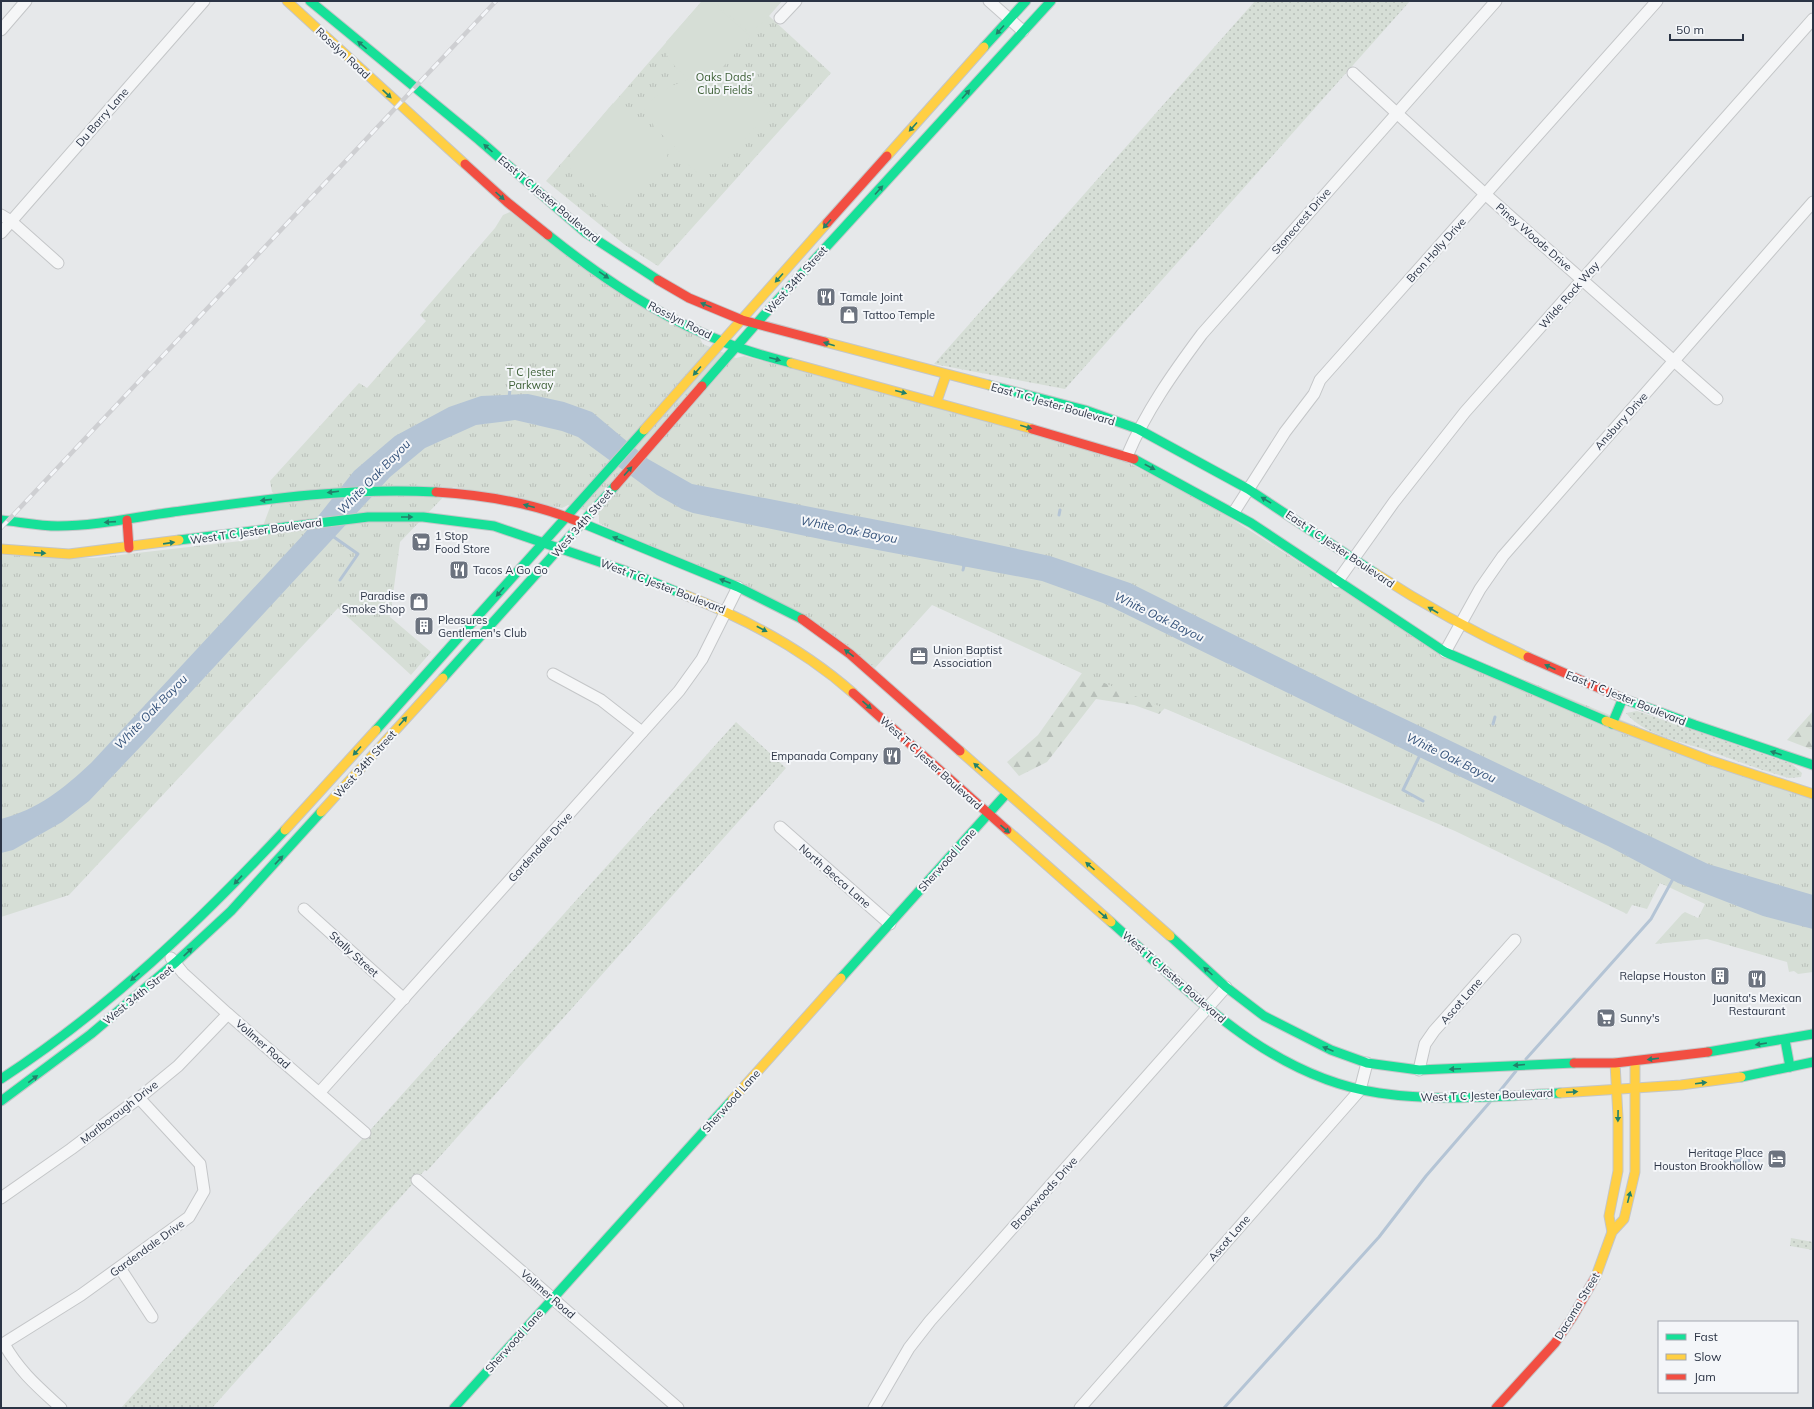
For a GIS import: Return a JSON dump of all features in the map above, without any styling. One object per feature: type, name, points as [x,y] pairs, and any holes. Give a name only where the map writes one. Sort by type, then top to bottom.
[{"type":"main road","name":"Rosslyn Road","points":[[287,1],[438,140]]},
{"type":"main road","name":"Rosslyn Road","points":[[311,1],[415,87]]},
{"type":"main road","name":"West 34th Street","points":[[1,1080],[60,1039],[165,952],[226,893],[270,847],[650,425],[1026,1]]},
{"type":"main road","name":"West 34th Street","points":[[1,1101],[70,1051],[176,964],[231,911],[561,548],[758,323],[1051,1]]},
{"type":"main road","name":"East T C Jester Boulevard","points":[[415,87],[586,233],[643,272],[689,298],[742,320],[758,323],[849,350],[1085,410],[1138,429],[1248,489],[1319,534],[1353,559],[1408,595],[1460,625],[1526,657],[1623,698],[1695,725],[1813,765]]},
{"type":"main road","points":[[456,121],[438,140],[507,202],[570,253],[586,233]]},
{"type":"main road","points":[[856,191],[868,202]]},
{"type":"main road","name":"Rosslyn Road","points":[[570,253],[637,297],[666,314],[723,342]]},
{"type":"main road","points":[[723,342],[765,356],[937,401],[1127,456],[1234,512],[1337,582],[1445,652],[1612,724],[1709,760],[1811,791]]},
{"type":"main road","points":[[937,401],[946,375]]},
{"type":"main road","points":[[1,520],[58,526],[127,520],[171,512],[337,492],[400,490],[468,494],[526,505],[567,517],[738,587],[800,618],[850,654],[1140,908],[1226,987],[1264,1016],[1331,1050],[1367,1063],[1419,1070],[1494,1068],[1545,1063],[1615,1063],[1635,1061],[1698,1054],[1813,1034]]},
{"type":"main road","points":[[424,510],[425,491]]},
{"type":"main road","name":"West T C Jester Boulevard","points":[[1,550],[69,554],[129,548],[424,510],[494,526],[626,571],[727,611],[787,643],[827,670],[892,726],[988,814],[1208,1008],[1246,1038],[1283,1061],[1321,1078],[1360,1090],[1425,1099],[1519,1095],[1698,1083],[1752,1076],[1813,1062]]},
{"type":"main road","points":[[127,520],[129,548]]},
{"type":"main road","points":[[1612,724],[1623,698]]},
{"type":"main road","name":"Sherwood Lane","points":[[454,1408],[608,1239],[1007,793]]},
{"type":"main road","points":[[60,1039],[70,1051]]},
{"type":"main road","points":[[1785,1040],[1790,1067]]},
{"type":"main road","name":"Dacoma Street","points":[[1496,1408],[1555,1343],[1572,1318],[1598,1272],[1612,1232],[1624,1219],[1635,1172],[1635,1061]]},
{"type":"main road","name":"Dacoma Street","points":[[1612,1232],[1609,1216],[1618,1171],[1617,1089],[1615,1063]]},
{"type":"street","points":[[1,30],[26,1]]},
{"type":"street","name":"Du Barry Lane","points":[[1,233],[204,1]]},
{"type":"street","points":[[300,13],[311,1]]},
{"type":"street","points":[[780,18],[796,1]]},
{"type":"street","points":[[989,1],[1024,31]]},
{"type":"street","name":"Stonecrest Drive","points":[[1127,456],[1138,429],[1171,375],[1202,334],[1496,1]]},
{"type":"street","name":"Bron Holly Drive","points":[[1234,512],[1285,432],[1314,394],[1320,380],[1657,1]]},
{"type":"street","name":"Wilde Rock Way","points":[[1337,582],[1394,502],[1465,412],[1813,19]]},
{"type":"street","name":"Piney Woods Drive","points":[[1353,73],[1485,194],[1717,399]]},
{"type":"street","name":"Ansbury Drive","points":[[1445,652],[1480,589],[1502,556],[1813,202]]},
{"type":"street","points":[[1,215],[11,221],[58,263]]},
{"type":"street","name":"Gardendale Drive","points":[[320,1093],[679,691],[702,659],[738,587]]},
{"type":"street","points":[[553,674],[601,700],[642,732]]},
{"type":"street","name":"North Becca Lane","points":[[780,827],[890,924]]},
{"type":"street","name":"Stally Street","points":[[304,909],[404,999]]},
{"type":"street","name":"Ascot Lane","points":[[1419,1070],[1426,1044],[1434,1031],[1515,940]]},
{"type":"street","name":"Vollmer Road","points":[[165,952],[228,1014],[365,1133]]},
{"type":"street","name":"Brookwoods Drive","points":[[874,1408],[910,1348],[930,1321],[1226,987]]},
{"type":"street","name":"Marlborough Drive","points":[[1,1198],[71,1149],[178,1066],[228,1014]]},
{"type":"street","name":"Ascot Lane","points":[[1080,1408],[1360,1090],[1367,1063]]},
{"type":"street","name":"Gardendale Drive","points":[[2,1344],[120,1268],[189,1217],[204,1191],[200,1164],[138,1098]]},
{"type":"street","name":"Vollmer Road","points":[[417,1180],[678,1408]]},
{"type":"street","points":[[120,1268],[152,1317]]},
{"type":"street","points":[[2,1344],[27,1378],[61,1408]]},
{"type":"green space","name":"Oaks Dads' Club Fields","points":[[702,1],[782,1],[769,16],[831,73],[658,266],[625,245],[546,181]]},
{"type":"green space","points":[[702,1],[710,1],[750,36],[714,77],[748,88],[771,109],[714,174],[699,174],[686,163],[687,159],[654,127],[644,108],[664,91],[688,80],[669,60],[666,53],[666,42]]},
{"type":"green space","points":[[713,1],[782,1],[751,34]]},
{"type":"green space","points":[[1255,1],[1410,1],[1065,389],[934,364]]},
{"type":"green space","points":[[621,101],[668,149],[667,159],[617,215],[571,173],[570,154],[613,103],[616,107]]},
{"type":"green space","name":"T C Jester Parkway","points":[[510,212],[699,337],[703,344],[736,358],[744,356],[1112,455],[1201,499],[1404,630],[1813,799],[1813,972],[1798,974],[1794,971],[1789,972],[1787,962],[1707,939],[1655,944],[1685,912],[1698,918],[1705,904],[1660,883],[1647,909],[1632,905],[1627,914],[1455,831],[1090,677],[932,605],[875,668],[842,641],[599,523],[599,515],[568,505],[562,508],[453,487],[400,542],[390,617],[431,652],[411,675],[338,608],[69,895],[1,917],[1,555],[94,558],[258,539],[275,494],[272,492],[270,481],[359,383],[367,388],[426,321],[420,315],[495,228],[503,215]]},
{"type":"green space","points":[[1078,668],[1258,748],[1165,708],[1159,714],[1134,705],[1096,699],[1047,762],[1019,776],[1007,762],[1038,735],[1082,673]]},
{"type":"green space","points":[[1637,711],[1792,764],[1802,773],[1801,777],[1789,778],[1652,732],[1642,727],[1626,713]]},
{"type":"green space","points":[[1813,711],[1813,750],[1787,740]]},
{"type":"green space","points":[[736,722],[786,768],[427,1171],[425,1170],[212,1408],[121,1408]]},
{"type":"green space","points":[[1791,1238],[1813,1242],[1813,1250],[1790,1246]]},
{"type":"water","name":"White Oak Bayou","points":[[528,394],[564,402],[592,412],[648,459],[692,484],[934,531],[1050,556],[1130,583],[1361,698],[1708,864],[1813,895],[1813,929],[1763,916],[1678,883],[1608,846],[1446,770],[1103,603],[1042,581],[830,541],[693,513],[682,509],[657,495],[578,437],[562,431],[515,420],[476,425],[425,448],[390,477],[89,801],[62,822],[13,850],[1,853],[1,819],[15,815],[39,804],[60,790],[91,763],[304,534],[354,471],[395,436],[449,407],[481,396]]},
{"type":"water","points":[[1740,1157],[1750,1157],[1751,1168],[1747,1171],[1732,1172],[1731,1160],[1740,1159]]},
{"type":"waterway","points":[[509,398],[510,389]]},
{"type":"waterway","points":[[1059,515],[1060,510]]},
{"type":"waterway","points":[[331,535],[358,554],[340,580]]},
{"type":"waterway","points":[[963,570],[965,562]]},
{"type":"waterway","points":[[1493,724],[1495,717]]},
{"type":"waterway","name":"White Oak Bayou","points":[[1420,755],[1403,790],[1423,801]]},
{"type":"waterway","points":[[1526,1059],[1651,919],[1674,877]]},
{"type":"waterway","points":[[1499,1092],[1516,1071]]},
{"type":"waterway","points":[[1224,1408],[1379,1237],[1426,1176],[1490,1102]]},
{"type":"railway","points":[[1,528],[496,1]]},
{"type":"traffic: fast","points":[[310,1],[479,140],[586,233],[658,280]]},
{"type":"traffic: fast","points":[[984,47],[1026,1]]},
{"type":"traffic: fast","points":[[702,386],[764,315],[1051,1]]},
{"type":"traffic: fast","points":[[548,235],[588,265],[655,309],[701,332],[732,345],[757,354],[791,363]]},
{"type":"traffic: fast","points":[[989,385],[1085,410],[1138,429],[1248,489],[1375,573]]},
{"type":"traffic: fast","points":[[376,730],[644,430]]},
{"type":"traffic: fast","points":[[1134,459],[1251,523],[1445,652],[1606,721]]},
{"type":"traffic: fast","points":[[443,678],[615,486]]},
{"type":"traffic: fast","points":[[1,520],[44,525],[73,526],[271,499],[370,491],[436,492]]},
{"type":"traffic: fast","points":[[179,540],[368,517],[423,517],[494,526],[626,571],[685,595]]},
{"type":"traffic: fast","points":[[577,521],[738,587],[802,619]]},
{"type":"traffic: fast","points":[[1612,724],[1623,698]]},
{"type":"traffic: fast","points":[[1624,699],[1813,765]]},
{"type":"traffic: fast","points":[[841,978],[1007,793]]},
{"type":"traffic: fast","points":[[1,1101],[91,1034],[176,962],[231,911],[321,812]]},
{"type":"traffic: fast","points":[[1,1079],[78,1024],[115,994],[185,931],[285,830]]},
{"type":"traffic: fast","points":[[1111,922],[1202,1003],[1233,1028],[1267,1050],[1302,1069],[1339,1084],[1379,1093],[1402,1096],[1447,1098],[1560,1093]]},
{"type":"traffic: fast","points":[[1170,936],[1226,987],[1264,1016],[1331,1050],[1367,1063],[1419,1070],[1574,1063]]},
{"type":"traffic: fast","points":[[1708,1052],[1813,1034]]},
{"type":"traffic: fast","points":[[1785,1040],[1790,1067]]},
{"type":"traffic: fast","points":[[1741,1077],[1813,1062]]},
{"type":"traffic: fast","points":[[454,1408],[732,1100]]},
{"type":"traffic: slow","points":[[287,1],[465,164]]},
{"type":"traffic: slow","points":[[887,156],[984,47]]},
{"type":"traffic: slow","points":[[644,430],[827,223]]},
{"type":"traffic: slow","points":[[825,342],[989,385]]},
{"type":"traffic: slow","points":[[791,363],[1032,429]]},
{"type":"traffic: slow","points":[[937,401],[946,375]]},
{"type":"traffic: slow","points":[[1,549],[69,554],[179,540]]},
{"type":"traffic: slow","points":[[1375,573],[1450,618],[1528,657]]},
{"type":"traffic: slow","points":[[685,595],[730,614],[774,636],[814,662],[853,693]]},
{"type":"traffic: slow","points":[[321,812],[443,678]]},
{"type":"traffic: slow","points":[[1606,721],[1709,760],[1813,794]]},
{"type":"traffic: slow","points":[[285,830],[376,730]]},
{"type":"traffic: slow","points":[[960,751],[1170,936]]},
{"type":"traffic: slow","points":[[1007,830],[1111,922]]},
{"type":"traffic: slow","points":[[732,1100],[841,978]]},
{"type":"traffic: slow","points":[[1596,1276],[1612,1232],[1624,1219],[1635,1172],[1635,1061]]},
{"type":"traffic: slow","points":[[1612,1232],[1609,1216],[1618,1171],[1618,1117],[1615,1063]]},
{"type":"traffic: slow","points":[[1560,1093],[1681,1085],[1741,1077]]},
{"type":"traffic: jam","points":[[827,223],[887,156]]},
{"type":"traffic: jam","points":[[465,164],[507,202],[548,235]]},
{"type":"traffic: jam","points":[[658,280],[689,298],[742,320],[825,342]]},
{"type":"traffic: jam","points":[[615,486],[702,386]]},
{"type":"traffic: jam","points":[[1032,429],[1134,459]]},
{"type":"traffic: jam","points":[[436,492],[472,495],[508,501],[543,509],[577,521]]},
{"type":"traffic: jam","points":[[127,520],[129,548]]},
{"type":"traffic: jam","points":[[802,619],[850,654],[960,751]]},
{"type":"traffic: jam","points":[[1528,657],[1624,699]]},
{"type":"traffic: jam","points":[[853,693],[1007,830]]},
{"type":"traffic: jam","points":[[1574,1063],[1615,1063],[1708,1052]]},
{"type":"traffic: jam","points":[[1496,1408],[1555,1343],[1572,1318],[1596,1276]]},
{"type":"place","name":"Tamale Joint","points":[[826,297]]},
{"type":"place","name":"Tattoo Temple","points":[[849,315]]},
{"type":"place","name":"1 Stop Food Store","points":[[421,542]]},
{"type":"place","name":"Tacos A Go Go","points":[[459,570]]},
{"type":"place","name":"Paradise Smoke Shop","points":[[419,602]]},
{"type":"place","name":"Pleasures Gentlemen's Club","points":[[424,626]]},
{"type":"place","name":"Union Baptist Association","points":[[919,656]]},
{"type":"place","name":"Empanada Company","points":[[892,756]]},
{"type":"place","name":"Relapse Houston","points":[[1720,976]]},
{"type":"place","name":"Juanita's Mexican Restaurant","points":[[1757,979]]},
{"type":"place","name":"Sunny's","points":[[1606,1018]]},
{"type":"place","name":"Heritage Place Houston Brookhollow","points":[[1777,1159]]}]
